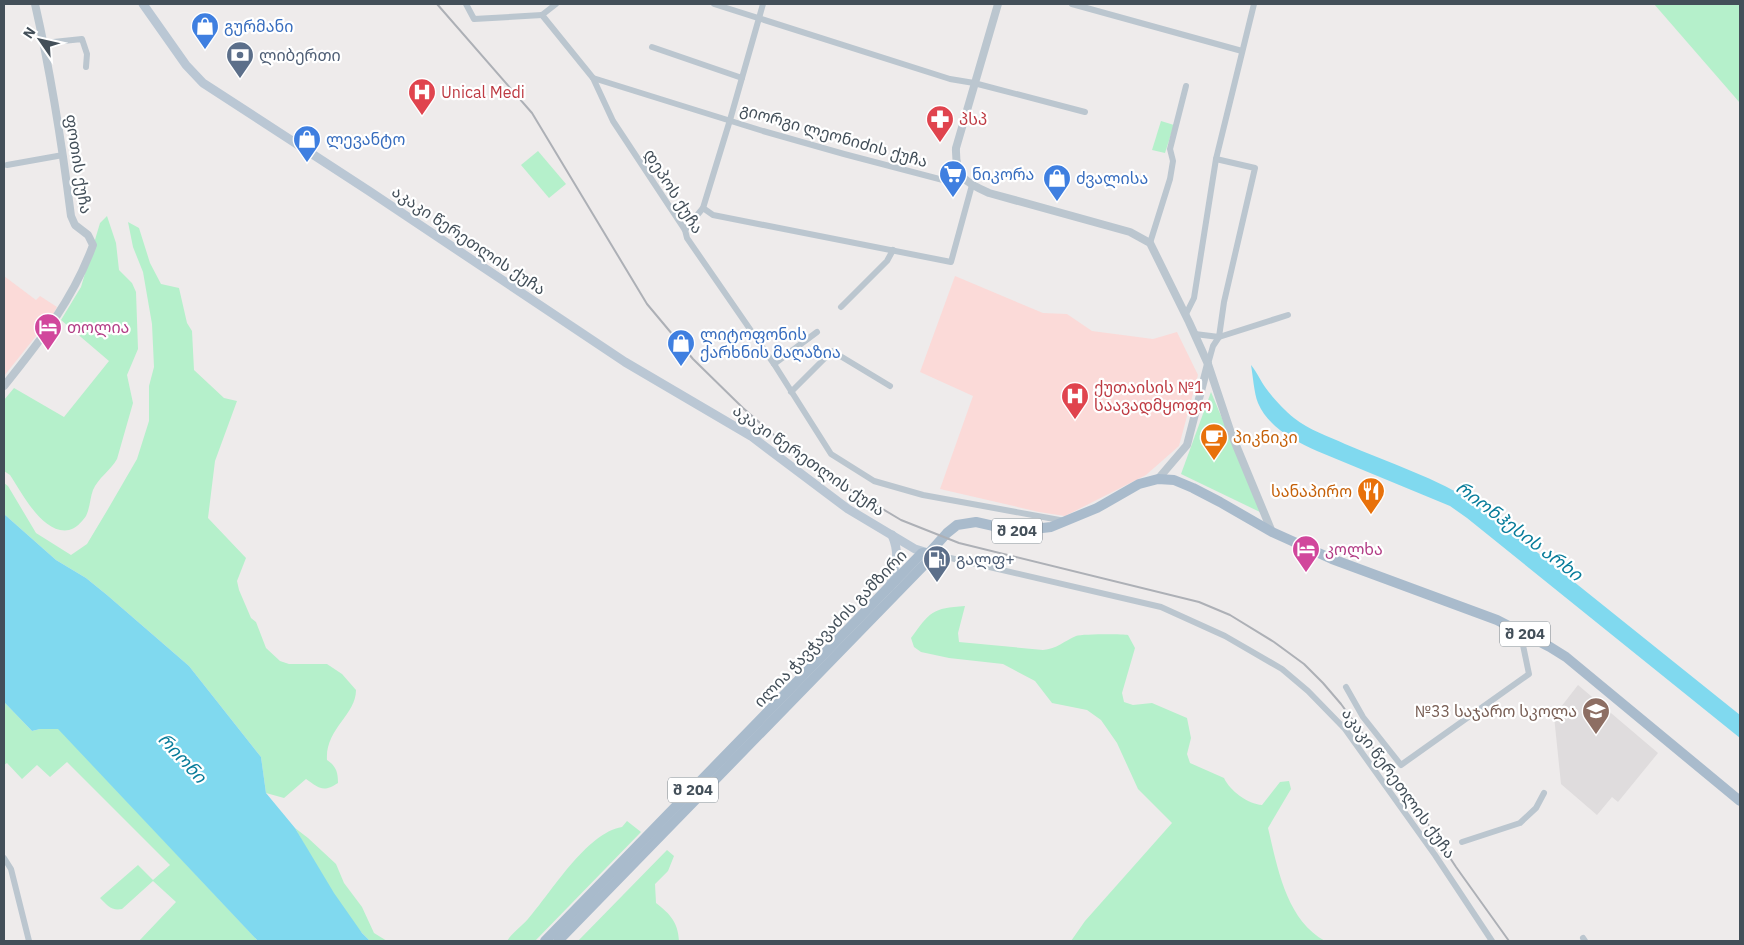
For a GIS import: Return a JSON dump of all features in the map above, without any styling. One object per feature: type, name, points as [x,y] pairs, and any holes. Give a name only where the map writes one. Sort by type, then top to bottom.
[{"type":"main road","name":"აკაკი წერეთლის ქუჩა","points":[[143,4],[186,65],[203,83],[362,186],[625,362],[751,436],[848,509],[916,549],[929,553]]},
{"type":"main road","name":"შ 204","points":[[929,553],[952,529],[962,524],[976,522],[1016,531],[1051,527],[1097,508],[1139,484],[1158,479],[1174,480],[1193,488],[1272,532],[1332,558],[1497,620],[1566,657],[1740,801]]},
{"type":"main road","points":[[890,587],[897,555],[897,547],[892,535]]},
{"type":"main road","name":"ილია ჭავჭავაძის გამზირი","points":[[545,941],[844,642],[927,562],[929,553],[922,553],[890,587],[844,642],[558,941]]},
{"type":"street","name":"ფოთის ქუჩა","points":[[4,386],[58,315],[74,290],[93,245],[88,235],[74,224],[72,216],[56,103],[35,4]]},
{"type":"street","points":[[466,4],[474,19],[542,15],[556,4]]},
{"type":"street","points":[[714,4],[950,79],[974,83],[1085,112]]},
{"type":"street","points":[[685,230],[703,208],[763,4]]},
{"type":"street","points":[[998,4],[956,148],[956,160],[961,176],[972,185],[1003,198],[1130,232],[1150,243],[1186,314],[1208,364],[1232,433],[1272,532]]},
{"type":"street","points":[[1072,4],[1242,51]]},
{"type":"street","points":[[1186,314],[1194,298],[1216,159],[1254,4]]},
{"type":"street","name":"დეპოს ქუჩა","points":[[542,15],[593,78],[613,121],[685,230],[687,238],[774,364],[831,454],[874,481],[915,493],[1066,521]]},
{"type":"street","points":[[44,43],[82,39],[87,54],[86,67]]},
{"type":"street","points":[[652,47],[742,78]]},
{"type":"street","name":"გიორგი ლეონიძის ქუჩა","points":[[593,78],[844,154],[943,180],[961,176]]},
{"type":"street","points":[[1150,243],[1170,179],[1173,161],[1170,148],[1186,86]]},
{"type":"street","points":[[7,165],[63,155]]},
{"type":"street","points":[[1158,479],[1187,445],[1213,346],[1219,337],[1224,302],[1255,168],[1216,159]]},
{"type":"street","points":[[703,208],[713,215],[951,262],[972,185]]},
{"type":"street","points":[[842,307],[887,261],[893,250]]},
{"type":"street","points":[[1195,334],[1219,337],[1288,315]]},
{"type":"street","points":[[774,364],[817,332]]},
{"type":"street","points":[[791,392],[832,351],[890,386]]},
{"type":"street","name":"აკაკი წერეთლის ქუჩა","points":[[929,553],[1161,607],[1225,636],[1282,669],[1308,691],[1345,729],[1435,855],[1492,941]]},
{"type":"street","points":[[1346,687],[1363,717],[1401,765],[1529,674],[1520,631]]},
{"type":"street","points":[[1462,842],[1520,823],[1536,808],[1544,793]]},
{"type":"street","points":[[4,858],[11,869],[29,941]]},
{"type":"shaded area","points":[[4,276],[36,300],[40,296],[57,307],[52,316],[4,376]]},
{"type":"shaded area","name":"ქუთაისის №1 საავადმყოფო","points":[[955,276],[1043,313],[1067,314],[1092,331],[1153,339],[1177,332],[1198,375],[1179,446],[1146,475],[1065,516],[1039,512],[940,489],[973,396],[920,372]]},
{"type":"shaded area","name":"№33 საჯარო სკოლა","points":[[1578,685],[1658,753],[1618,802],[1612,797],[1597,815],[1561,784],[1554,716]]},
{"type":"green space","points":[[1654,4],[1740,4],[1740,103]]},
{"type":"green space","points":[[1161,121],[1174,125],[1165,153],[1152,150]]},
{"type":"green space","points":[[538,151],[566,184],[549,198],[521,165]]},
{"type":"green space","points":[[107,216],[116,243],[119,270],[132,283],[136,292],[138,349],[127,375],[133,403],[117,459],[95,486],[86,516],[74,528],[59,530],[42,520],[27,502],[10,475],[4,471],[4,400],[14,388],[64,417],[109,361],[61,320],[81,287],[100,223]]},
{"type":"green space","points":[[128,222],[139,228],[150,263],[161,284],[179,288],[187,323],[192,331],[194,370],[224,398],[237,401],[215,461],[208,518],[246,558],[237,581],[251,618],[256,622],[266,648],[280,661],[289,664],[327,664],[342,674],[356,690],[355,699],[335,731],[328,749],[327,760],[336,770],[338,783],[328,788],[318,787],[306,779],[284,798],[266,793],[261,757],[189,666],[107,595],[86,578],[56,560],[4,514],[4,483],[8,486],[36,533],[71,555],[87,544],[137,459],[149,421],[149,386],[154,367],[152,324],[143,272],[133,247]]},
{"type":"green space","points":[[1211,392],[1262,513],[1181,474]]},
{"type":"green space","points":[[965,606],[958,633],[959,642],[1043,650],[1052,648],[1080,635],[1128,635],[1135,648],[1122,693],[1124,702],[1133,705],[1152,703],[1187,718],[1191,738],[1187,754],[1190,763],[1224,778],[1235,792],[1251,802],[1262,805],[1280,782],[1289,781],[1291,789],[1268,828],[1280,876],[1292,906],[1312,932],[1325,941],[1071,941],[1085,921],[1172,823],[1138,789],[1117,743],[1101,720],[1087,710],[1052,703],[1035,681],[1003,664],[949,658],[921,652],[914,647],[911,638],[928,617],[938,610]]},
{"type":"green space","points":[[4,702],[32,731],[58,728],[258,941],[139,941],[176,902],[153,881],[122,909],[112,908],[100,898],[138,865],[153,880],[170,865],[67,762],[50,777],[37,765],[22,779],[7,763],[4,765]]},
{"type":"green space","points":[[627,821],[641,832],[535,941],[507,941],[528,919],[570,866],[595,840],[622,827]]},
{"type":"green space","points":[[295,828],[336,864],[344,883],[362,907],[374,933],[387,941],[370,941],[358,929],[338,902]]},
{"type":"green space","points":[[667,850],[674,856],[668,871],[655,884],[656,903],[672,919],[677,929],[679,941],[578,941]]},
{"type":"water","points":[[1251,365],[1275,400],[1290,415],[1306,426],[1445,486],[1477,504],[1740,715],[1740,738],[1450,506],[1317,451],[1300,443],[1275,426],[1258,403]]},
{"type":"water","name":"რიონი","points":[[4,514],[56,560],[86,578],[107,595],[189,666],[261,757],[266,793],[295,828],[334,893],[362,933],[370,941],[258,941],[58,729],[32,731],[4,702]]},
{"type":"railway","points":[[437,4],[532,113],[647,304],[693,359],[743,408],[783,443],[839,483],[901,520],[959,543],[1199,602],[1230,615],[1274,642],[1304,664],[1341,704],[1420,812],[1456,867],[1509,941]]},
{"type":"place","name":"გურმანი","points":[[205,50]]},
{"type":"place","name":"ლიბერთი","points":[[240,79]]},
{"type":"place","name":"Unical Medi","points":[[422,116]]},
{"type":"place","name":"პსპ","points":[[940,143]]},
{"type":"place","name":"ლევანტო","points":[[307,163]]},
{"type":"place","name":"ნიკორა","points":[[953,198]]},
{"type":"place","name":"ძვალისა","points":[[1057,202]]},
{"type":"place","name":"თოლია","points":[[48,351]]},
{"type":"place","name":"ლიტოფონის ქარხნის მაღაზია","points":[[681,367]]},
{"type":"place","name":"ქუთაისის №1 საავადმყოფო","points":[[1075,420]]},
{"type":"place","name":"პიკნიკი","points":[[1214,461]]},
{"type":"place","name":"სანაპირო","points":[[1371,515]]},
{"type":"place","name":"კოლხა","points":[[1306,573]]},
{"type":"place","name":"გალფ+","points":[[937,583]]},
{"type":"place","name":"№33 საჯარო სკოლა","points":[[1596,735]]},
{"type":"water label","name":"რიონჰესის არხი","points":[[1519,531]]}]
